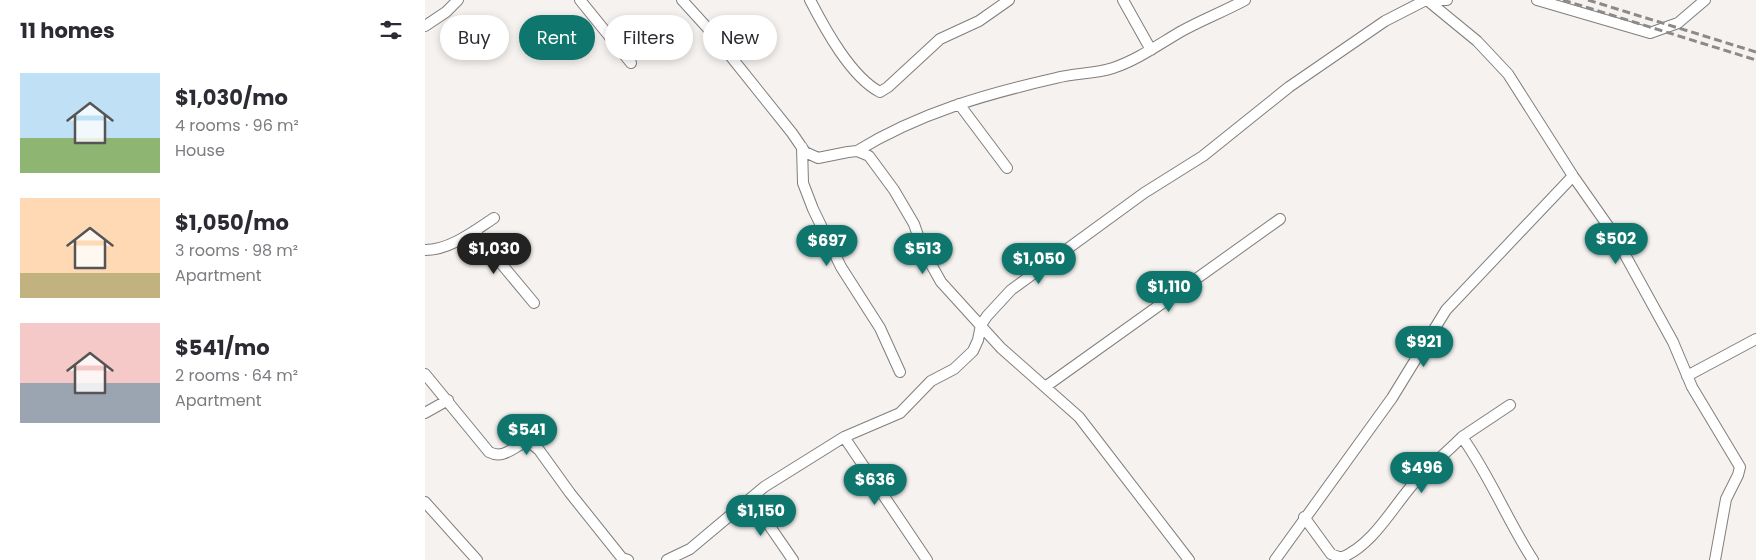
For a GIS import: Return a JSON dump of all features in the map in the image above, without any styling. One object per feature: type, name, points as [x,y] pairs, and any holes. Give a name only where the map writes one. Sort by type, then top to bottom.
[{"type":"street","points":[[426,27],[458,0]]},
{"type":"street","points":[[580,0],[631,63]]},
{"type":"street","points":[[810,0],[853,68],[871,88],[879,92],[888,87],[940,39],[979,20],[1009,0]]},
{"type":"street","points":[[1123,0],[1151,50]]},
{"type":"street","points":[[683,1],[712,33],[802,148],[811,156],[818,158],[857,152],[882,136],[935,112],[999,91],[1060,77],[1113,68],[1245,0]]},
{"type":"street","points":[[667,560],[690,549],[764,487],[844,437],[900,413],[931,381],[963,362],[976,346],[981,324],[1011,290],[1144,193],[1203,156],[1289,87],[1385,21],[1427,0],[1493,56],[1508,74],[1573,176],[1613,233],[1673,342],[1687,376],[1740,467],[1726,499],[1715,560]]},
{"type":"street","points":[[1435,0],[1447,0]]},
{"type":"street","points":[[1537,0],[1650,33],[1678,23],[1705,0]]},
{"type":"street","points":[[959,104],[1007,168]]},
{"type":"street","points":[[802,148],[803,183],[817,217],[841,267],[880,328],[900,372]]},
{"type":"street","points":[[857,152],[869,156],[887,179],[914,224],[923,250],[941,282],[1001,348],[1073,410],[1099,440],[1189,560]]},
{"type":"street","points":[[1275,560],[1304,517],[1392,398],[1446,310],[1502,248],[1573,176]]},
{"type":"street","points":[[425,250],[433,250],[461,239],[494,218]]},
{"type":"street","points":[[1045,387],[1280,219]]},
{"type":"street","points":[[474,231],[534,303]]},
{"type":"street","points":[[1687,376],[1756,339]]},
{"type":"street","points":[[425,374],[489,452],[495,455],[505,454],[528,441],[539,450],[570,494],[624,559]]},
{"type":"street","points":[[425,413],[448,400]]},
{"type":"street","points":[[1304,517],[1331,554],[1341,558],[1347,555],[1372,534],[1416,481],[1462,437],[1510,406]]},
{"type":"street","points":[[844,437],[927,560]]},
{"type":"street","points":[[1462,437],[1481,466],[1516,534],[1533,560]]},
{"type":"street","points":[[751,499],[793,560]]},
{"type":"street","points":[[425,502],[477,560]]},
{"type":"railway","points":[[1563,0],[1756,60]]},
{"type":"railway","points":[[1588,0],[1756,52]]}]
